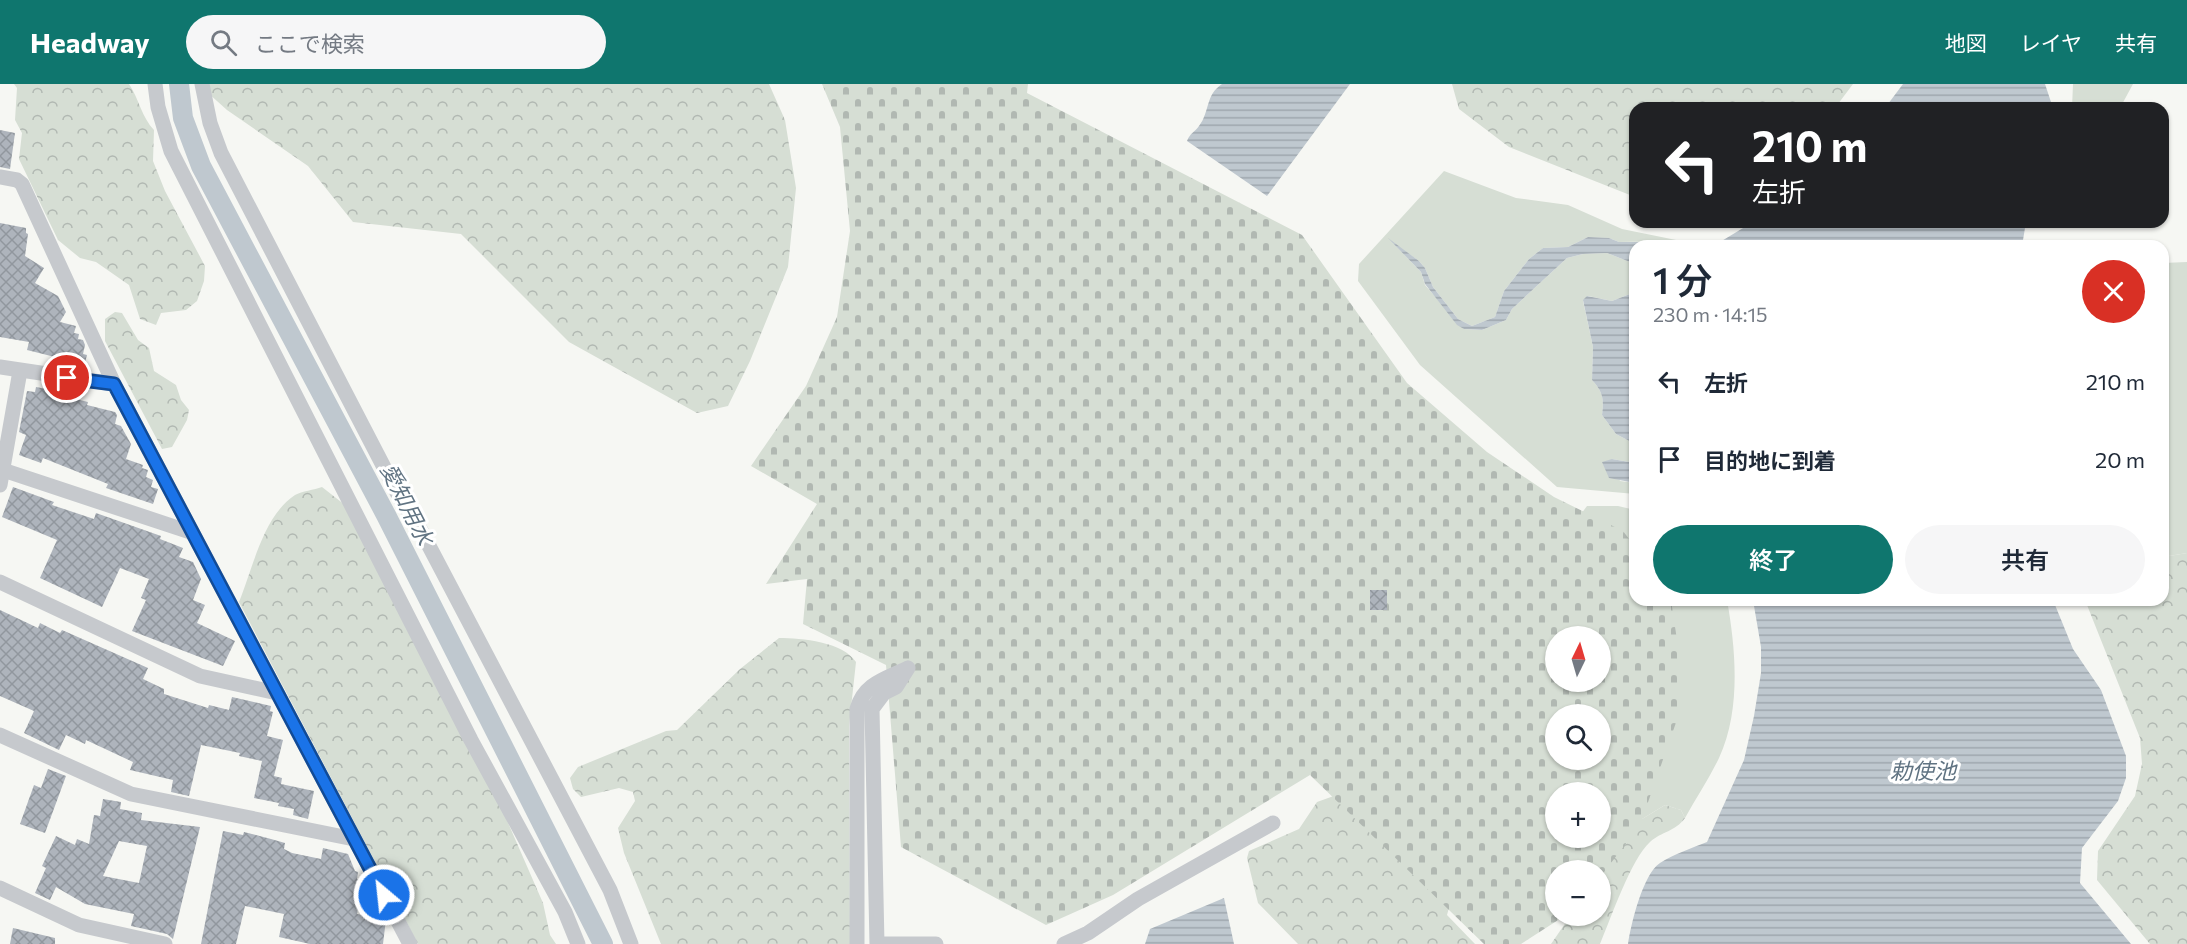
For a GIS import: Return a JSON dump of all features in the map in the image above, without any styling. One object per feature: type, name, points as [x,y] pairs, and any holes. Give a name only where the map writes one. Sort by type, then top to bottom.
[{"type":"street","points":[[155,84],[165,132],[176,160],[471,740],[565,912],[578,944]]},
{"type":"street","points":[[202,84],[210,123],[221,153],[402,502],[418,525],[610,890],[631,944]]},
{"type":"street","points":[[0,177],[18,180],[21,184],[114,384],[410,944]]},
{"type":"street","points":[[0,367],[114,384]]},
{"type":"street","points":[[20,371],[2,477],[193,533]]},
{"type":"street","points":[[0,582],[200,676],[277,693]]},
{"type":"street","points":[[857,944],[857,709],[860,698],[871,685],[908,668],[896,687],[884,693],[872,709],[877,944],[936,944]]},
{"type":"street","points":[[0,735],[131,794],[354,839]]},
{"type":"street","points":[[1064,944],[1088,933],[1138,899],[1273,823]]},
{"type":"street","points":[[0,888],[79,925],[165,944]]},
{"type":"green space","points":[[14,84],[129,84],[146,120],[154,130],[153,161],[165,191],[205,266],[204,281],[197,301],[186,310],[161,313],[156,325],[140,319],[129,285],[96,262],[80,258],[58,240],[19,159],[22,133],[15,120],[17,88]]},
{"type":"green space","points":[[198,84],[769,84],[785,120],[796,188],[788,267],[750,361],[728,406],[697,413],[569,342],[461,234],[353,222],[308,166],[227,110]]},
{"type":"green space","points":[[822,84],[1028,84],[1027,93],[1302,235],[1407,383],[1487,452],[1554,497],[1623,531],[1629,539],[1629,606],[1672,606],[1677,640],[1679,714],[1640,825],[1611,863],[1611,860],[1545,860],[1545,926],[1549,926],[1521,944],[1484,944],[1310,775],[1113,895],[1046,925],[901,847],[886,665],[803,624],[807,579],[766,584],[817,504],[751,466],[806,386],[837,317],[850,231],[840,127]]},
{"type":"green space","points":[[1452,84],[1853,84],[1840,102],[1629,102],[1629,195],[1509,147],[1459,109]]},
{"type":"green space","points":[[2073,84],[2133,84],[2123,102],[2072,102]]},
{"type":"green space","points":[[1444,171],[1516,198],[1568,205],[1622,229],[1676,240],[1619,242],[1609,238],[1588,237],[1568,247],[1543,248],[1529,259],[1504,291],[1495,317],[1472,326],[1458,319],[1433,287],[1425,268],[1419,261],[1393,243],[1421,272],[1425,285],[1464,329],[1482,330],[1506,320],[1512,309],[1567,258],[1583,254],[1607,253],[1629,262],[1629,294],[1612,301],[1588,296],[1583,301],[1593,347],[1592,380],[1602,396],[1602,415],[1616,434],[1629,441],[1629,462],[1612,459],[1620,481],[1629,482],[1629,493],[1557,487],[1420,365],[1358,281],[1359,264]]},
{"type":"green space","points":[[2187,262],[2187,553],[2169,556],[2169,263]]},
{"type":"green space","points":[[115,312],[122,313],[138,340],[149,348],[154,371],[176,385],[181,400],[189,410],[187,420],[172,447],[162,449],[105,341],[105,319]]},
{"type":"green space","points":[[322,487],[345,505],[505,816],[543,903],[550,935],[556,944],[418,944],[239,602],[260,544],[275,516],[295,495]]},
{"type":"green space","points":[[1587,506],[1618,506],[1629,509],[1629,581],[1578,518]]},
{"type":"green space","points":[[2187,553],[2187,944],[2150,944],[2097,880],[2098,851],[2135,796],[2142,764],[2140,738],[2087,606],[2169,606],[2169,556]]},
{"type":"green space","points":[[1643,606],[1728,606],[1733,639],[1734,701],[1726,740],[1719,758],[1685,818],[1681,810],[1665,805],[1629,827]]},
{"type":"green space","points":[[779,638],[821,642],[842,650],[856,662],[849,726],[850,944],[661,944],[624,853],[618,828],[635,801],[633,792],[619,788],[581,797],[573,789],[570,778],[578,767],[666,731],[677,730],[740,669]]},
{"type":"green space","points":[[1342,793],[1450,904],[1447,915],[1475,944],[1298,944],[1258,903],[1247,858],[1249,851],[1299,829],[1317,802]]},
{"type":"green space","points":[[1665,805],[1681,810],[1685,818],[1677,826],[1655,838],[1643,850],[1629,875],[1611,917],[1611,860],[1607,860],[1629,827]]},
{"type":"green space","points":[[1563,926],[1607,926],[1600,944],[1551,944]]},
{"type":"water","points":[[1222,84],[1350,84],[1267,196],[1187,141],[1202,121],[1213,93]]},
{"type":"water","points":[[1903,84],[2045,84],[2051,102],[1890,102]]},
{"type":"water","points":[[1743,228],[2025,228],[2023,240],[1723,240]]},
{"type":"water","points":[[1588,237],[1609,238],[1619,242],[1629,242],[1629,262],[1607,253],[1583,254],[1567,258],[1512,309],[1506,320],[1482,330],[1464,329],[1457,325],[1425,284],[1421,272],[1388,238],[1419,261],[1425,268],[1433,287],[1458,319],[1472,326],[1495,317],[1504,291],[1529,259],[1543,248],[1568,247]]},
{"type":"water","points":[[1629,294],[1629,441],[1616,434],[1602,415],[1602,396],[1592,380],[1593,347],[1583,300],[1587,296],[1612,301]]},
{"type":"water","points":[[1612,459],[1629,462],[1629,482],[1609,478],[1602,462]]},
{"type":"water","name":"勅使池","points":[[1754,606],[2055,606],[2073,649],[2101,690],[2126,756],[2126,778],[2118,801],[2082,848],[2080,883],[2131,944],[1628,944],[1635,912],[1648,877],[1660,863],[1707,842],[1744,760],[1761,673],[1761,647]]},
{"type":"water","points":[[1224,898],[1234,944],[1145,944],[1150,929]]},
{"type":"building","points":[[0,130],[15,133],[10,169],[0,167]]},
{"type":"building","points":[[0,223],[26,228],[28,234],[25,256],[44,268],[35,283],[58,296],[66,312],[60,322],[76,326],[74,333],[79,334],[78,339],[83,340],[85,345],[83,354],[87,355],[83,370],[65,366],[66,361],[27,350],[29,342],[0,337]]},
{"type":"building","points":[[36,387],[63,392],[63,396],[115,412],[117,415],[115,424],[121,426],[131,444],[126,459],[143,465],[142,468],[148,470],[146,477],[153,480],[151,487],[158,489],[153,504],[106,488],[108,484],[43,458],[41,463],[19,455],[26,435],[19,432],[27,391],[35,392]]},
{"type":"building","points":[[13,487],[54,502],[52,505],[94,519],[96,513],[161,536],[160,539],[183,548],[179,557],[193,562],[201,579],[193,600],[205,605],[197,623],[235,641],[223,666],[132,631],[146,600],[141,598],[149,579],[120,568],[102,607],[40,578],[57,540],[2,517]]},
{"type":"building","points":[[1370,590],[1387,590],[1387,610],[1370,610]]},
{"type":"building","points":[[0,610],[38,628],[40,623],[60,633],[62,630],[148,668],[143,679],[164,689],[164,694],[208,708],[209,705],[229,710],[232,697],[271,706],[270,711],[273,712],[267,736],[283,740],[274,776],[282,778],[281,784],[314,791],[308,819],[293,815],[294,809],[278,806],[279,803],[254,798],[262,761],[239,756],[240,753],[201,745],[189,796],[171,792],[173,780],[130,770],[133,762],[86,740],[85,744],[66,735],[59,750],[24,733],[34,711],[0,696]]},
{"type":"building","points":[[48,769],[66,776],[45,833],[20,824],[34,785],[41,788]]},
{"type":"building","points":[[103,799],[121,802],[120,809],[142,813],[141,820],[200,827],[173,939],[167,934],[131,926],[134,914],[85,904],[56,887],[50,900],[35,893],[46,868],[42,866],[56,836],[75,845],[77,839],[89,844],[94,815],[100,816]],"holes":[[[119,841],[147,846],[139,883],[103,876]]]},
{"type":"building","points":[[223,831],[243,835],[244,832],[285,843],[284,849],[292,853],[321,859],[323,848],[348,854],[355,871],[358,872],[357,879],[364,881],[357,914],[386,919],[383,944],[310,944],[279,937],[284,914],[245,906],[236,944],[201,944]]},
{"type":"building","points":[[13,928],[55,938],[55,944],[10,944]]},
{"type":"waterway","name":"愛知用水","points":[[179,84],[183,118],[201,166],[386,515],[603,944]]},
{"type":"route","points":[[67,378],[114,384],[384,895]]}]
